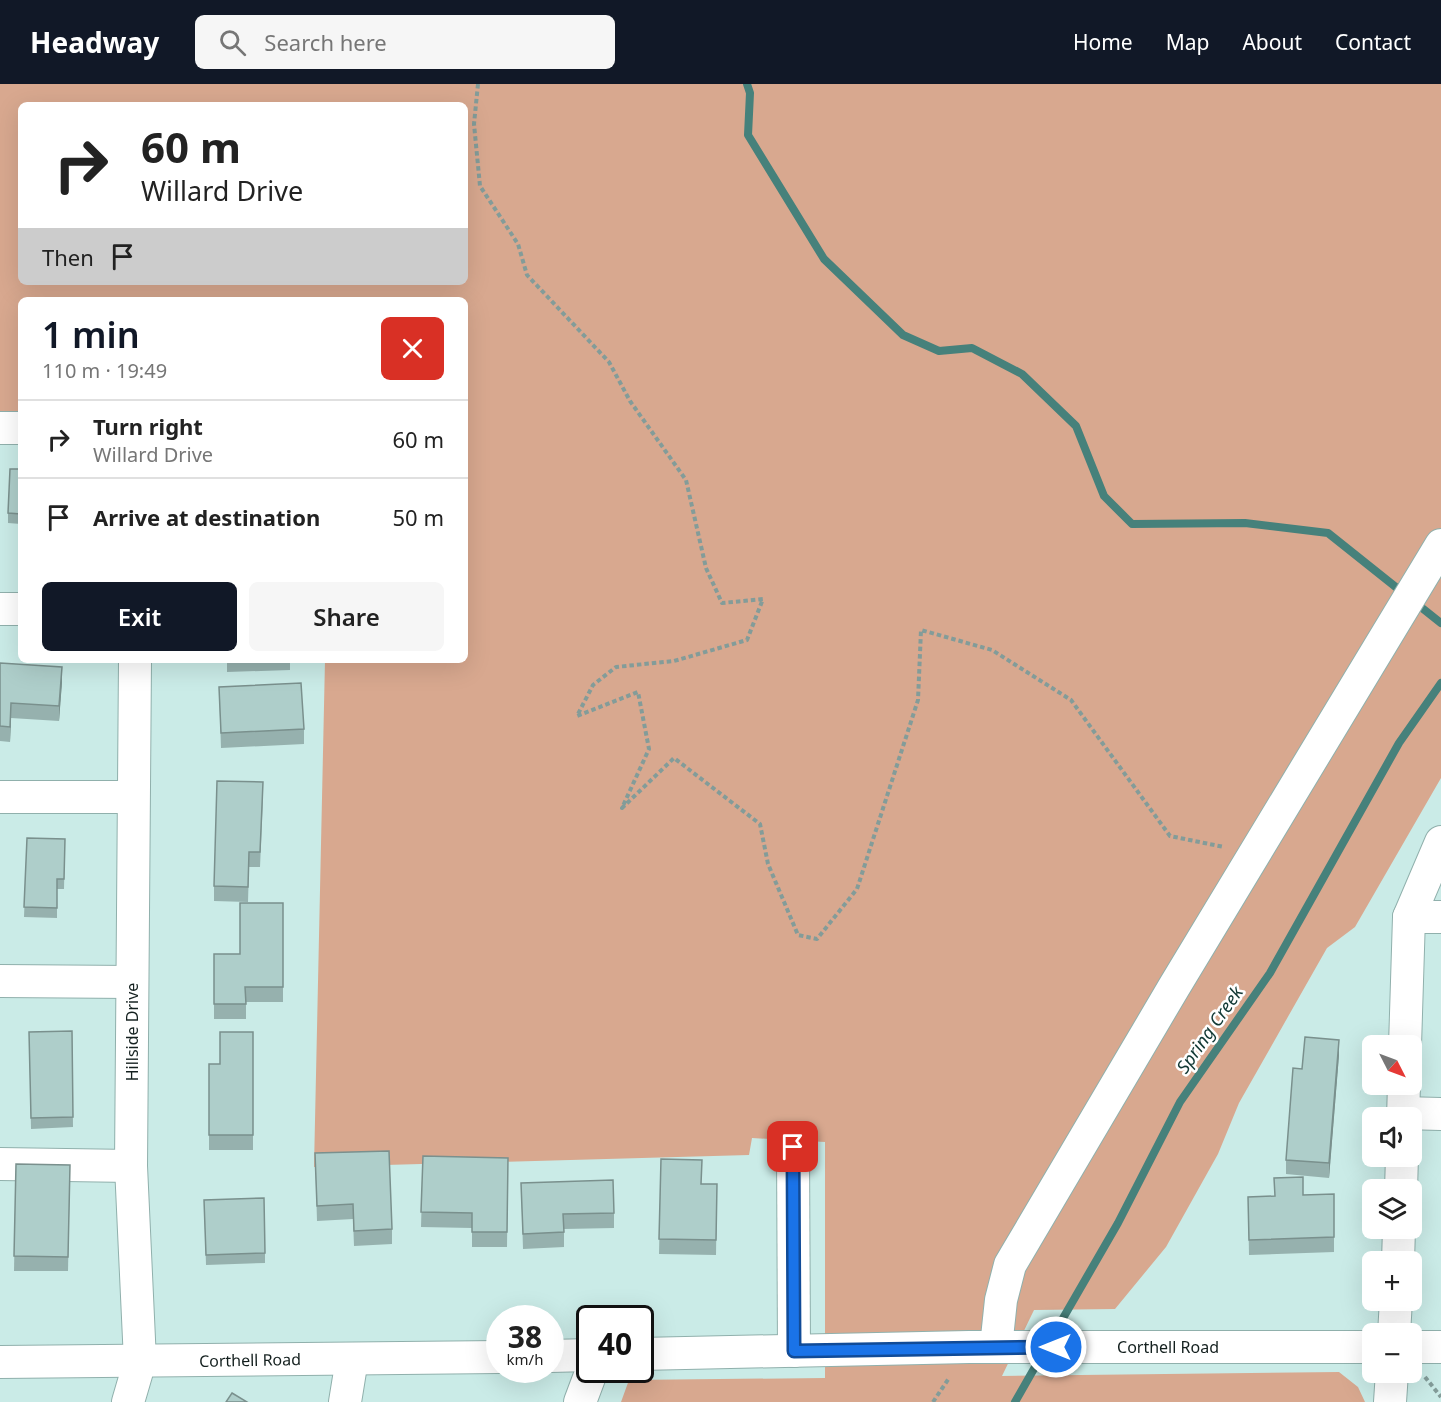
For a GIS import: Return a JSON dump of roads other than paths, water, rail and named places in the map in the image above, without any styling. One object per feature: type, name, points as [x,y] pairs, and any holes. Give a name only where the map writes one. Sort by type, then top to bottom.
[{"type":"street","points":[[0,428],[18,428]]},
{"type":"street","points":[[996,1347],[1001,1300],[1010,1265],[1265,835],[1441,545]]},
{"type":"street","points":[[0,609],[18,609]]},
{"type":"street","name":"Hillside Drive","points":[[128,1402],[140,1361],[131,1166],[135,663]]},
{"type":"street","points":[[0,797],[133,797]]},
{"type":"street","points":[[1405,1035],[1409,916],[1441,842]]},
{"type":"street","points":[[1409,916],[1441,917]]},
{"type":"street","points":[[0,981],[132,982]]},
{"type":"street","points":[[1403,1105],[1441,1114]]},
{"type":"street","points":[[793,1147],[794,1351]]},
{"type":"street","points":[[0,1164],[131,1166]]},
{"type":"street","name":"Corthell Road","points":[[654,1354],[996,1347],[1362,1347]]},
{"type":"street","points":[[1422,1347],[1441,1347]]},
{"type":"street","name":"Corthell Road","points":[[0,1362],[486,1357]]},
{"type":"street","points":[[345,1402],[352,1359]]},
{"type":"street","points":[[580,1402],[587,1383]]},
{"type":"street","points":[[1390,1402],[1391,1383]]},
{"type":"waterway","points":[[747,84],[750,93],[748,135],[824,259],[903,335],[939,351],[972,348],[1022,374],[1076,426],[1104,496],[1132,524],[1245,523],[1328,533],[1441,623]]},
{"type":"waterway","name":"Spring Creek","points":[[1051,1339],[1118,1223],[1180,1102],[1270,973],[1399,743],[1441,683]]},
{"type":"waterway","name":"Spring Creek","points":[[1015,1402],[1043,1353]]}]
